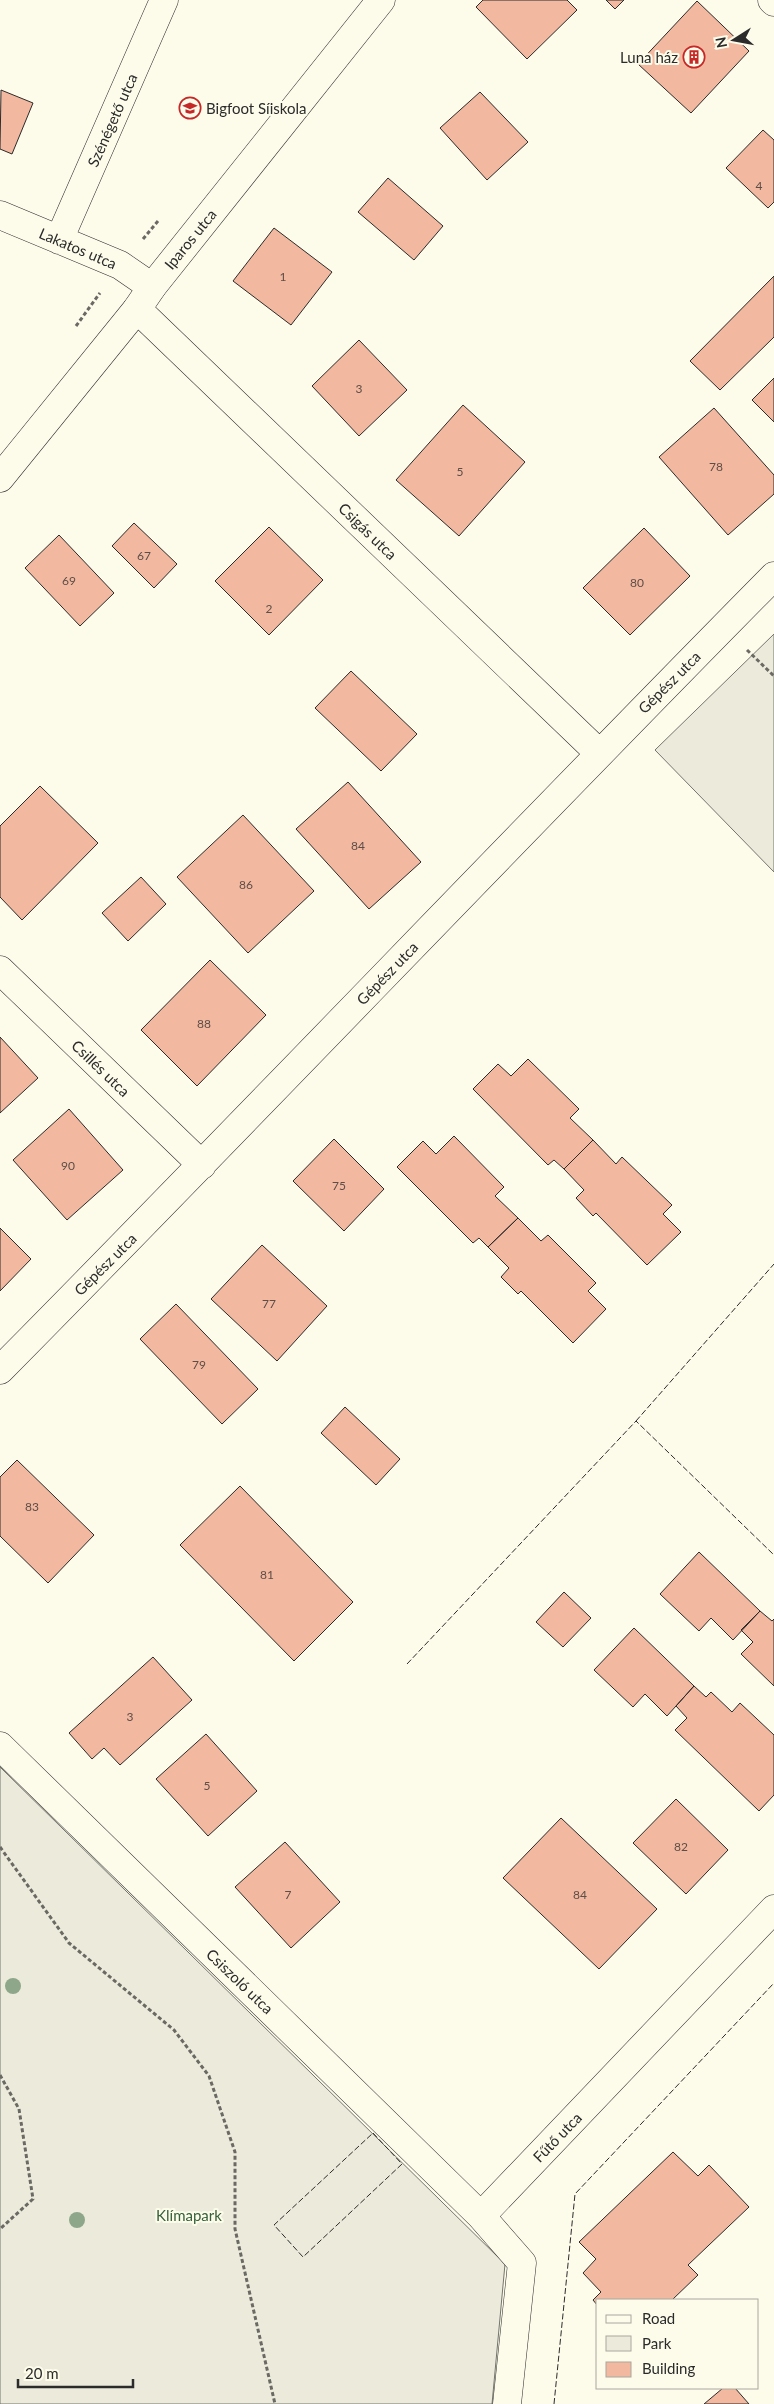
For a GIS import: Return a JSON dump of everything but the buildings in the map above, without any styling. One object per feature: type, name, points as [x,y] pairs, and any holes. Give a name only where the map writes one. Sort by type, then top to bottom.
[{"type":"street","name":"Szénégető utca","points":[[59,240],[164,0]]},
{"type":"street","name":"Iparos utca","points":[[0,478],[137,309],[152,287],[381,0]]},
{"type":"street","name":"Lakatos utca","points":[[0,216],[120,265],[152,287]]},
{"type":"street","name":"Csigás utca","points":[[137,309],[599,753]]},
{"type":"street","name":"Gépész utca","points":[[0,1370],[202,1165],[599,753],[774,576]]},
{"type":"street","name":"Csillés utca","points":[[0,970],[202,1165]]},
{"type":"street","name":"Csiszoló utca","points":[[0,1746],[481,2216]]},
{"type":"street","name":"Fűtő utca","points":[[481,2216],[774,1909]]},
{"type":"street","points":[[481,2216],[522,2263],[507,2404]]},
{"type":"path","points":[[0,1847],[69,1943],[174,2030],[209,2076],[236,2152],[236,2229],[274,2404]]},
{"type":"path","points":[[0,2074],[20,2109],[33,2199],[0,2229]]},
{"type":"green space","points":[[774,634],[774,872],[655,750]]},
{"type":"green space","name":"Klímapark","points":[[0,1767],[505,2264],[492,2404],[0,2404]]},
{"type":"fence","points":[[636,1421],[774,1264]]},
{"type":"fence","points":[[407,1664],[636,1421],[774,1555]]},
{"type":"fence","points":[[554,2404],[575,2194],[774,1983]]},
{"type":"fence","points":[[373,2133],[402,2164],[303,2257],[274,2225],[373,2133]]},
{"type":"place","name":"Luna ház","points":[[694,57]]},
{"type":"place","name":"Bigfoot Síiskola","points":[[190,108]]}]
